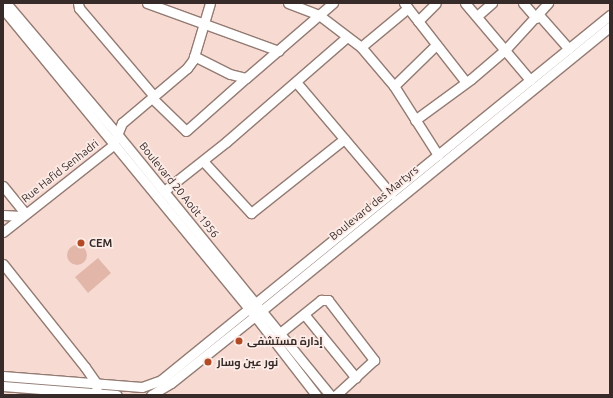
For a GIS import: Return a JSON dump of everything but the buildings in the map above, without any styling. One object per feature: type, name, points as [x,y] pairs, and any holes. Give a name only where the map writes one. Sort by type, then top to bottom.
[{"type":"street","name":"Boulevard 20 Août 1956","points":[[6,3],[118,135],[256,310]]},
{"type":"street","points":[[78,3],[78,8],[153,97],[186,131],[333,3]]},
{"type":"street","points":[[147,3],[279,51]]},
{"type":"street","points":[[113,145],[122,123],[188,68],[194,56],[210,3]]},
{"type":"street","points":[[288,3],[319,15],[360,47],[394,86],[438,155]]},
{"type":"street","points":[[418,20],[436,3]]},
{"type":"street","points":[[465,3],[530,80]]},
{"type":"street","points":[[477,16],[492,3]]},
{"type":"street","points":[[523,3],[569,49]]},
{"type":"street","points":[[415,120],[505,50],[538,17],[548,3]]},
{"type":"street","points":[[360,47],[406,5],[465,81]]},
{"type":"street","name":"Boulevard 20 Août 1956","points":[[3,9],[113,145],[256,310],[280,333],[330,395]]},
{"type":"street","name":"Boulevard des Martyrs","points":[[151,395],[172,383],[391,194],[610,15]]},
{"type":"street","name":"Boulevard des Martyrs","points":[[96,383],[142,387],[154,384],[256,310],[610,26]]},
{"type":"street","points":[[164,192],[203,161],[347,37]]},
{"type":"street","points":[[394,86],[436,45]]},
{"type":"street","points":[[194,56],[230,74],[246,78]]},
{"type":"street","points":[[296,82],[391,194]]},
{"type":"street","points":[[203,161],[251,213],[344,138]]},
{"type":"street","name":"Rue Hafid Senhadri","points":[[3,232],[113,145]]},
{"type":"street","points":[[3,186],[24,215]]},
{"type":"street","points":[[3,215],[24,215]]},
{"type":"street","points":[[3,264],[96,383],[97,394]]},
{"type":"street","points":[[280,333],[321,300],[328,300],[374,360],[336,395]]},
{"type":"street","points":[[256,310],[316,395]]},
{"type":"street","points":[[304,314],[356,378]]},
{"type":"street","points":[[3,376],[96,383]]},
{"type":"street","points":[[3,386],[117,395]]},
{"type":"shaded area","points":[[77,245],[84,248],[87,255],[84,262],[77,265],[70,262],[67,255],[70,248]]},
{"type":"shaded area","points":[[98,258],[111,273],[88,293],[75,277]]},
{"type":"place","name":"CEM","points":[[81,243]]},
{"type":"place","name":"إدارة مستشفى","points":[[239,341]]},
{"type":"place","name":"نور عين وسار","points":[[208,362]]}]
